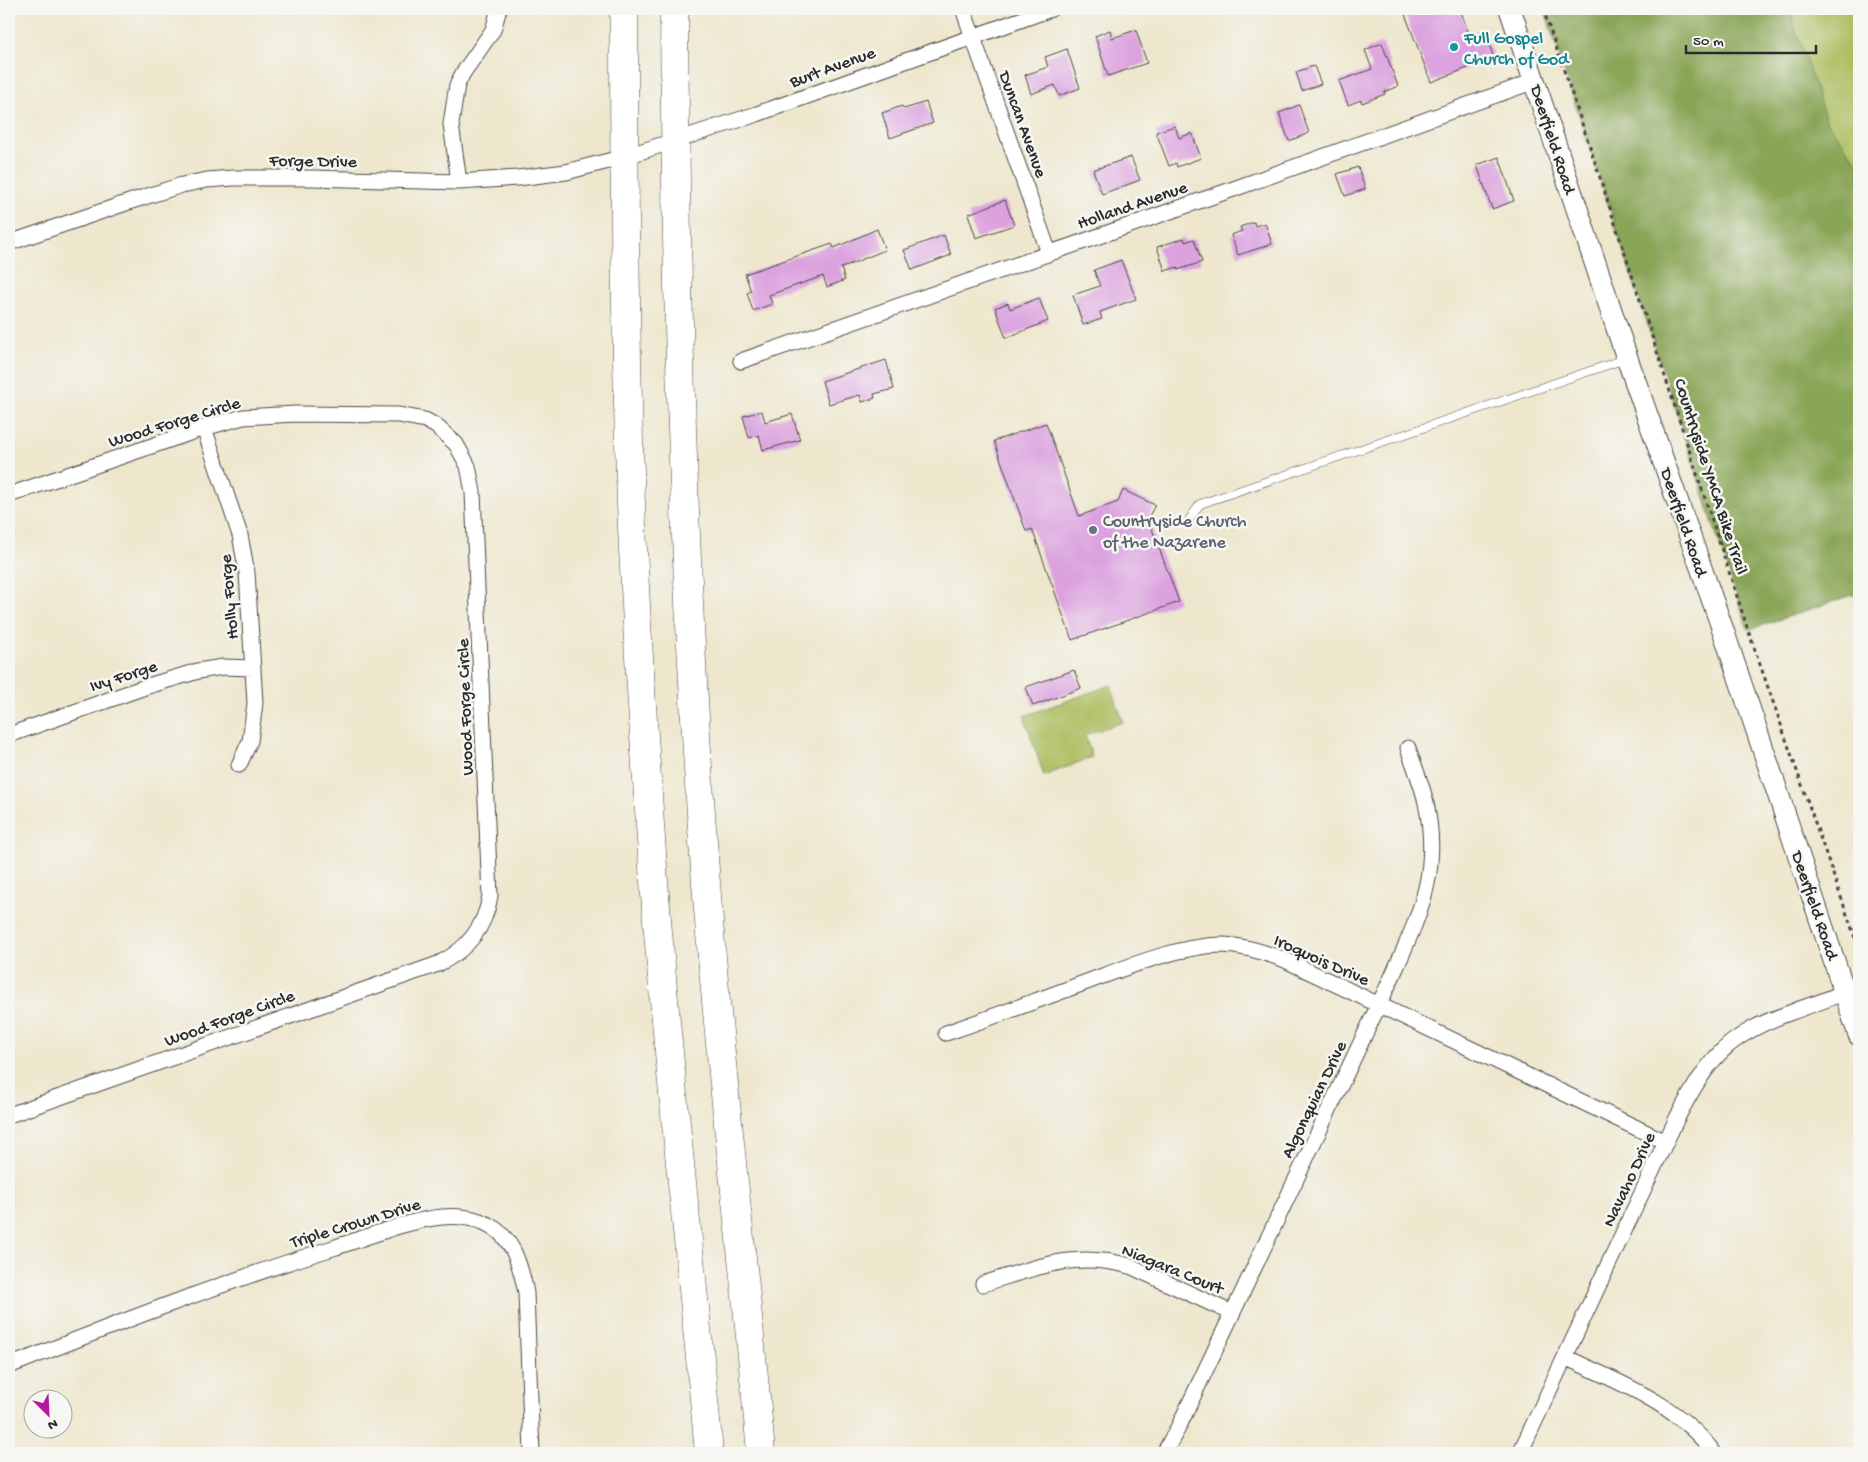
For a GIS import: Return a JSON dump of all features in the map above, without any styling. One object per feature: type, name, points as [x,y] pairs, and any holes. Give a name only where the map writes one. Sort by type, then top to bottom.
[{"type":"highway","points":[[624,9],[624,157],[628,387],[631,507],[639,662],[666,1024],[708,1453]]},
{"type":"highway","points":[[674,9],[683,492],[697,751],[707,896],[723,1077],[761,1453]]},
{"type":"street","points":[[459,182],[451,124],[457,85],[463,73],[493,30],[499,9]]},
{"type":"street","name":"Duncan Avenue","points":[[963,9],[1049,253]]},
{"type":"street","name":"Burt Avenue","points":[[624,157],[757,114],[1051,9]]},
{"type":"street","name":"Deerfield Road","points":[[1510,9],[1627,358],[1723,630],[1855,990],[1859,1035]]},
{"type":"street","name":"Holland Avenue","points":[[741,361],[1225,192],[1535,81]]},
{"type":"street","name":"Forge Drive","points":[[9,243],[132,201],[207,180],[311,178],[459,182],[518,178],[566,172],[624,157]]},
{"type":"street","name":"Wood Forge Circle","points":[[9,494],[204,428],[243,417],[399,415],[425,420],[436,426],[451,439],[463,454],[468,466],[473,492],[490,886],[488,908],[478,932],[460,952],[438,964],[9,1114]]},
{"type":"street","name":"Holly Forge","points":[[204,428],[240,534],[247,573],[255,703],[250,741],[239,765]]},
{"type":"street","name":"Ivy Forge","points":[[9,735],[148,686],[198,671],[223,667],[253,668]]},
{"type":"street","name":"Algonquian Drive","points":[[1164,1453],[1178,1428],[1379,1005],[1426,893],[1432,854],[1431,828],[1422,789],[1408,748]]},
{"type":"street","name":"Iroquois Drive","points":[[946,1033],[1131,966],[1194,948],[1219,945],[1258,951],[1283,960],[1666,1142]]},
{"type":"street","name":"Navaho Drive","points":[[1520,1453],[1666,1142],[1695,1084],[1710,1063],[1728,1044],[1747,1031],[1769,1020],[1855,990]]},
{"type":"street","name":"Triple Crown Drive","points":[[9,1366],[192,1294],[291,1261],[415,1222],[441,1217],[467,1218],[491,1226],[501,1234],[510,1244],[521,1268],[526,1293],[532,1453]]},
{"type":"street","name":"Niagara Court","points":[[983,1284],[1048,1264],[1074,1259],[1096,1260],[1130,1266],[1232,1313]]},
{"type":"street","points":[[1565,1357],[1667,1408],[1688,1423],[1714,1453]]},
{"type":"lane","points":[[1189,520],[1200,504],[1627,358]]},
{"type":"path","name":"Countryside YMCA Bike Trail","points":[[1542,9],[1590,147],[1748,630],[1859,950]]},
{"type":"green space","points":[[1544,9],[1789,9],[1826,121],[1859,165],[1859,593],[1748,630]]},
{"type":"green space","points":[[1789,9],[1859,9],[1859,165],[1826,121]]},
{"type":"green space","points":[[1111,685],[1123,722],[1085,735],[1092,757],[1044,776],[1024,716]]},
{"type":"building","name":"Full Gospel Church of God","points":[[1403,9],[1460,9],[1470,37],[1484,31],[1494,58],[1431,82]]},
{"type":"building","points":[[1110,30],[1112,38],[1136,30],[1147,63],[1108,76],[1095,36]]},
{"type":"building","points":[[1382,43],[1398,86],[1384,92],[1385,94],[1362,103],[1361,100],[1348,105],[1339,81],[1372,69],[1365,50]]},
{"type":"building","points":[[1067,49],[1080,88],[1059,96],[1055,85],[1031,94],[1025,75],[1048,67],[1045,57]]},
{"type":"building","points":[[1314,66],[1321,84],[1302,91],[1296,72]]},
{"type":"building","points":[[926,102],[933,123],[890,138],[882,113],[902,106],[904,109]]},
{"type":"building","points":[[1299,105],[1309,133],[1289,141],[1279,113]]},
{"type":"building","points":[[1175,126],[1179,138],[1192,133],[1201,158],[1177,167],[1176,163],[1169,166],[1156,132]]},
{"type":"building","points":[[1131,157],[1140,180],[1102,194],[1093,170]]},
{"type":"building","points":[[1499,157],[1514,201],[1492,209],[1477,165]]},
{"type":"building","points":[[1358,167],[1365,189],[1345,196],[1337,174]]},
{"type":"building","points":[[1005,200],[1014,225],[976,238],[968,214]]},
{"type":"building","points":[[1254,222],[1255,226],[1265,223],[1272,244],[1238,255],[1231,235],[1242,231],[1240,227]]},
{"type":"building","points":[[877,229],[885,250],[841,268],[845,280],[827,287],[823,276],[769,295],[772,304],[753,311],[747,293],[751,291],[745,274],[832,244],[834,248]]},
{"type":"building","points":[[944,235],[951,255],[912,270],[904,250]]},
{"type":"building","points":[[1184,238],[1185,242],[1194,239],[1202,262],[1178,270],[1177,267],[1165,271],[1157,247]]},
{"type":"building","points":[[1121,260],[1136,299],[1100,312],[1102,319],[1083,325],[1073,295],[1100,286],[1094,270]]},
{"type":"building","points":[[1039,298],[1048,321],[1006,338],[995,308],[1008,303],[1010,309]]},
{"type":"building","points":[[886,360],[894,389],[874,394],[875,398],[862,402],[860,395],[829,404],[822,381]]},
{"type":"building","points":[[762,411],[765,422],[792,414],[800,440],[763,450],[759,435],[749,438],[743,416]]},
{"type":"building","name":"Countryside Church of the Nazarene","points":[[1046,423],[1079,516],[1118,502],[1123,490],[1155,505],[1148,518],[1179,602],[1072,640],[1032,529],[1026,531],[994,441]]},
{"type":"building","points":[[1074,670],[1081,688],[1033,706],[1026,687]]},
{"type":"place","name":"Full Gospel Church of God","points":[[1454,47]]},
{"type":"place","name":"Countryside Church of the Nazarene","points":[[1093,530]]}]
